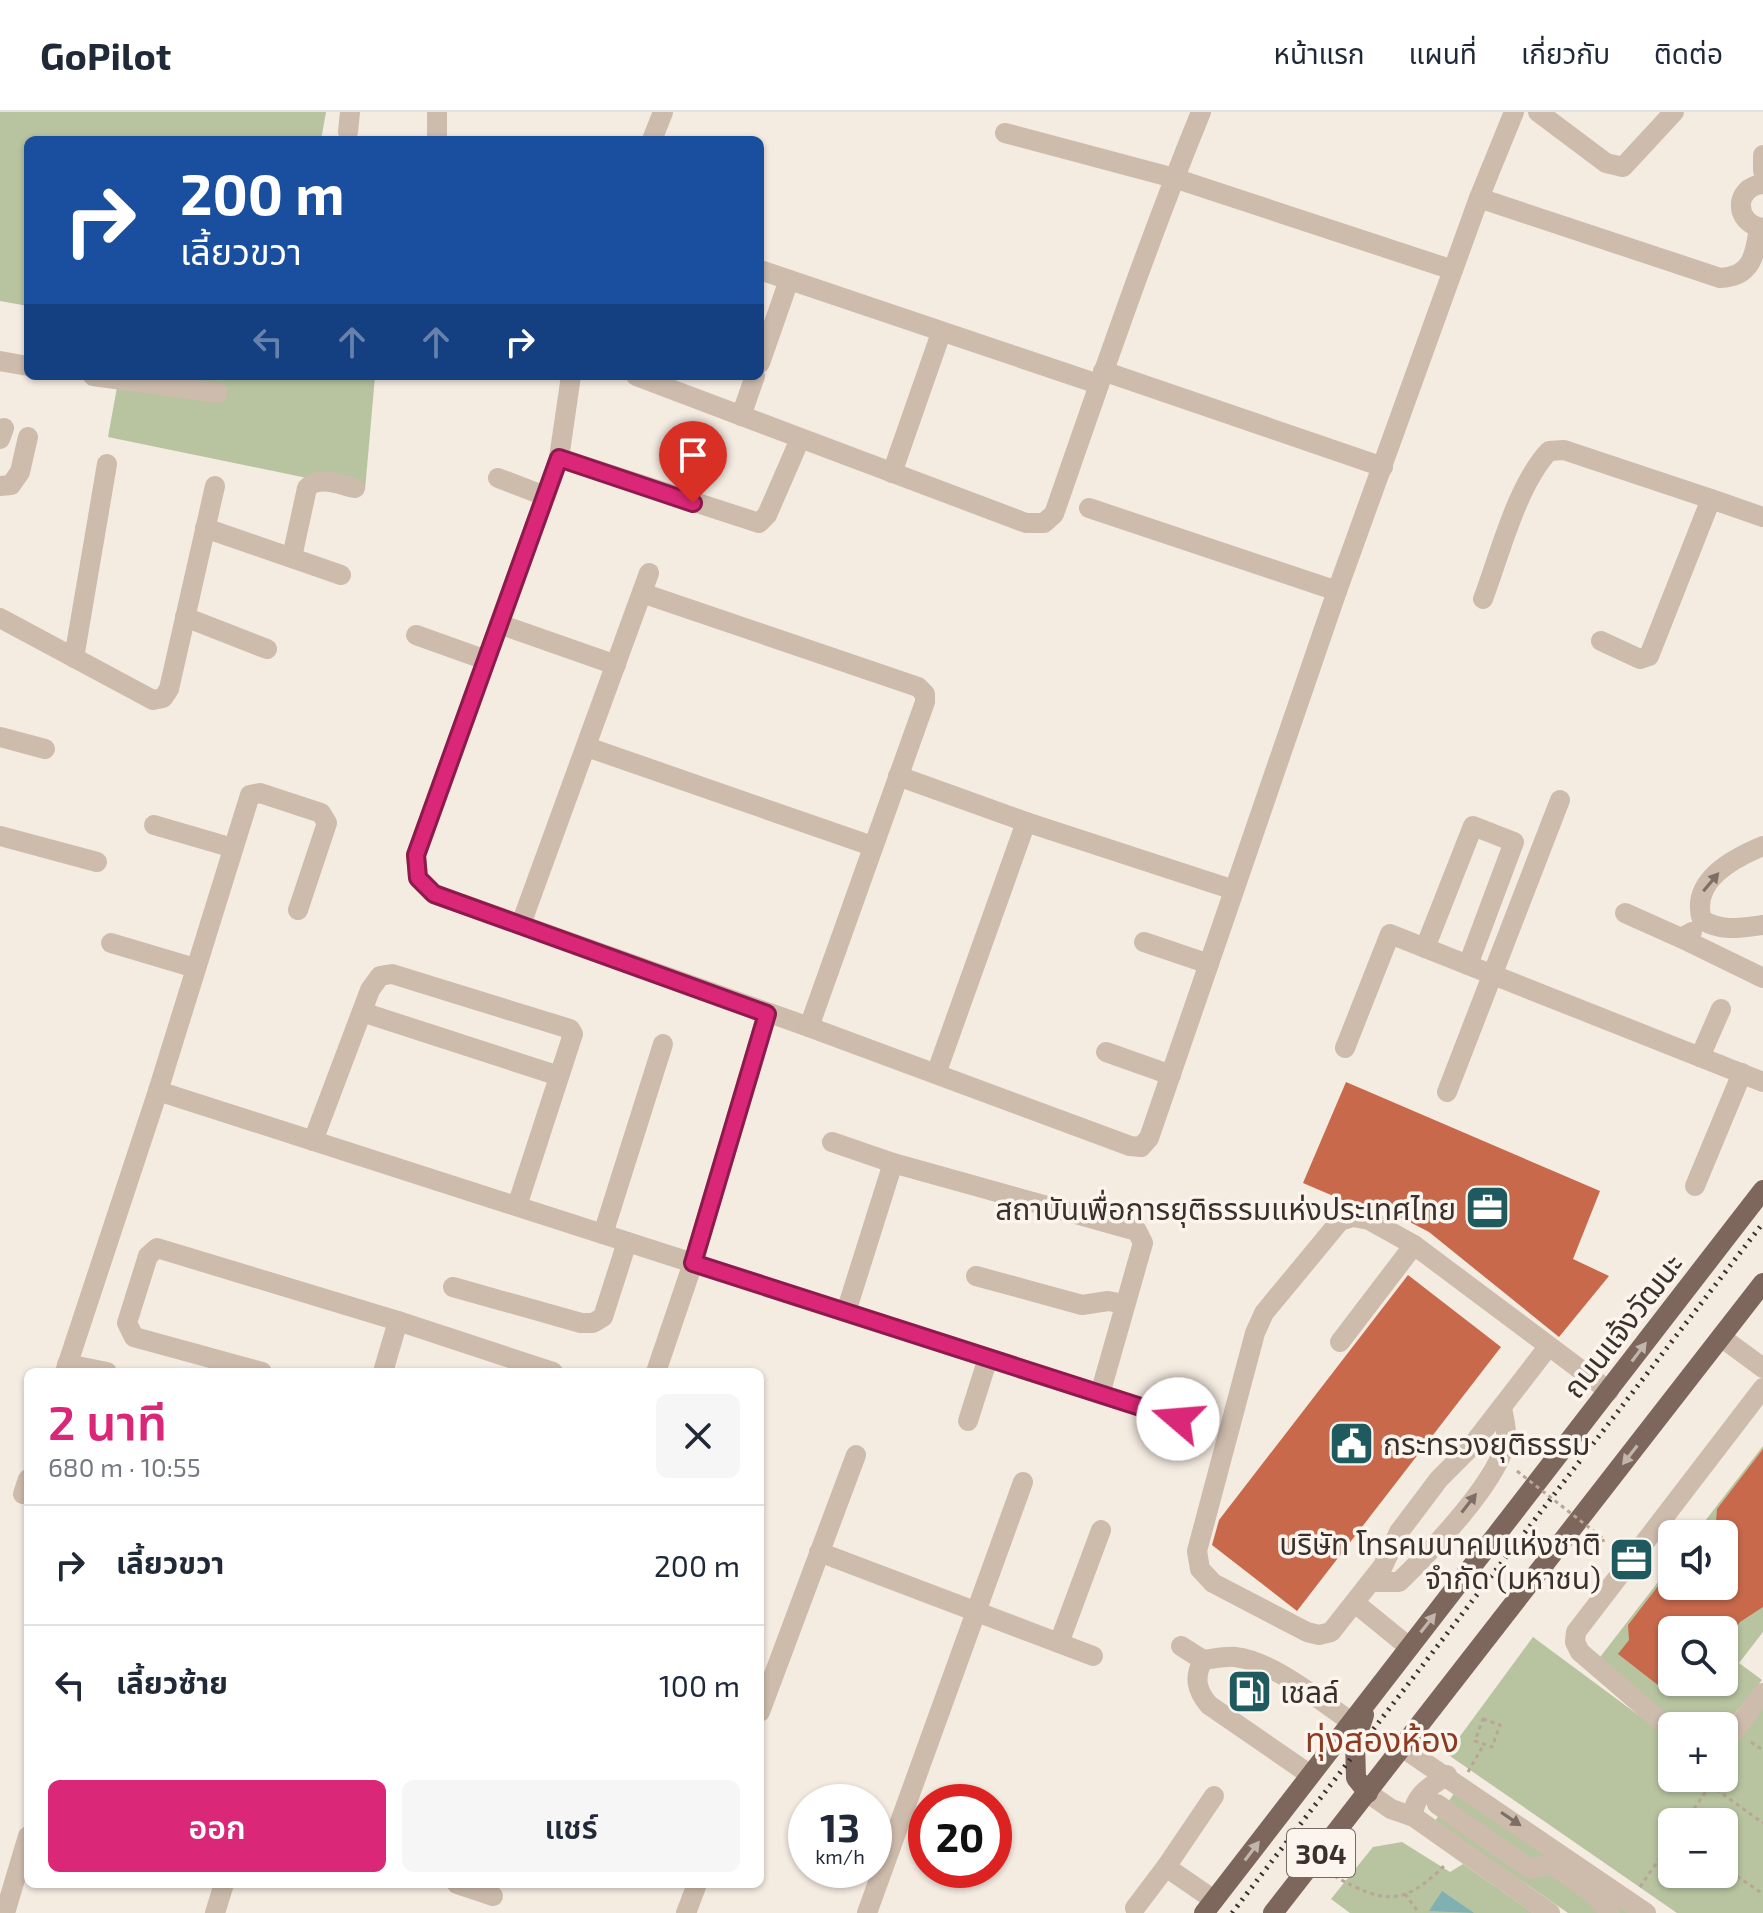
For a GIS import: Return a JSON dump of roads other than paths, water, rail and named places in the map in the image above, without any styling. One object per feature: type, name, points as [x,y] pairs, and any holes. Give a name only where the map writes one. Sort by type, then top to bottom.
[{"type":"main road","name":"ถนนแจ้งวัฒนะ","points":[[1209,1907],[1763,1190]]},
{"type":"main road","name":"304","points":[[1273,1913],[1763,1283]]},
{"type":"main road","points":[[1368,1701],[1355,1742],[1356,1778],[1368,1793]]},
{"type":"street","points":[[437,112],[437,136]]},
{"type":"street","points":[[654,136],[663,112]]},
{"type":"street","points":[[646,380],[1026,523],[1044,523],[1054,514],[1174,178],[1201,112]]},
{"type":"street","points":[[570,380],[559,458],[416,855],[418,878],[434,894],[1141,1147],[1149,1138],[1337,591],[1479,198],[1514,112]]},
{"type":"street","points":[[1538,112],[1606,163],[1623,167],[1674,112]]},
{"type":"street","points":[[1005,133],[1174,178],[1453,270]]},
{"type":"street","points":[[1763,155],[1763,171]]},
{"type":"street","points":[[1479,198],[1720,278],[1733,278],[1750,264],[1761,228],[1747,222],[1742,216],[1740,203],[1746,190],[1763,184]]},
{"type":"street","points":[[764,271],[941,333],[1101,378],[1383,467]]},
{"type":"street","points":[[764,352],[789,280]]},
{"type":"street","points":[[892,473],[941,333]]},
{"type":"street","points":[[0,361],[24,365]]},
{"type":"street","points":[[122,380],[218,393]]},
{"type":"street","points":[[741,416],[754,380]]},
{"type":"street","points":[[0,486],[11,485],[20,472],[28,437]]},
{"type":"street","points":[[559,458],[759,523],[767,515],[800,439]]},
{"type":"street","points":[[1483,599],[1526,484],[1549,451],[1564,450],[1763,517]]},
{"type":"street","points":[[74,658],[107,464]]},
{"type":"street","points":[[498,478],[545,496]]},
{"type":"street","points":[[292,557],[307,488],[313,482],[320,481],[355,488]]},
{"type":"street","points":[[0,618],[153,700],[163,698],[169,689],[215,486]]},
{"type":"street","points":[[1601,641],[1640,659],[1649,656],[1711,499]]},
{"type":"street","points":[[1089,508],[1337,591]]},
{"type":"street","points":[[205,528],[341,575]]},
{"type":"street","points":[[521,924],[646,583],[918,687],[925,694],[925,702],[809,1027]]},
{"type":"street","points":[[185,617],[267,649]]},
{"type":"street","points":[[499,624],[616,665]]},
{"type":"street","points":[[416,635],[486,660]]},
{"type":"street","points":[[0,737],[45,749]]},
{"type":"street","points":[[587,747],[872,846]]},
{"type":"street","points":[[898,776],[1026,822],[1234,890]]},
{"type":"street","points":[[66,1368],[158,1091],[250,795],[260,793],[321,813],[327,823],[298,910]]},
{"type":"street","points":[[1447,1092],[1560,800]]},
{"type":"street","points":[[936,1074],[1026,822]]},
{"type":"street","points":[[154,825],[233,848]]},
{"type":"street","points":[[1425,948],[1473,826],[1514,842],[1468,965]]},
{"type":"street","points":[[0,836],[97,862]]},
{"type":"street","points":[[1763,846],[1741,856],[1714,875],[1700,895],[1698,907],[1702,920],[1715,927],[1727,929],[1763,925]]},
{"type":"street","points":[[1625,913],[1763,978]]},
{"type":"street","points":[[1681,938],[1693,931],[1702,920]]},
{"type":"street","points":[[1345,1048],[1390,934],[1763,1082]]},
{"type":"street","points":[[1144,942],[1209,964]]},
{"type":"street","points":[[111,943],[195,968]]},
{"type":"street","points":[[313,1141],[370,990],[380,976],[392,974],[570,1029],[573,1034],[517,1206]]},
{"type":"street","points":[[1700,1057],[1721,1009]]},
{"type":"street","points":[[362,1012],[559,1076]]},
{"type":"street","points":[[657,1368],[693,1263],[767,1014]]},
{"type":"street","points":[[603,1234],[663,1044]]},
{"type":"street","points":[[1106,1052],[1171,1075]]},
{"type":"street","points":[[1695,1186],[1742,1073]]},
{"type":"street","points":[[158,1091],[1178,1419]]},
{"type":"street","points":[[832,1142],[893,1163],[1137,1231],[1143,1243],[1100,1394]]},
{"type":"street","points":[[846,1312],[893,1163]]},
{"type":"street","points":[[1548,1347],[1470,1448],[1423,1500],[1399,1532],[1383,1566],[1331,1632],[1319,1635],[1307,1632],[1213,1583],[1200,1569],[1197,1551],[1255,1333],[1264,1313],[1340,1221],[1353,1217],[1369,1220],[1414,1245],[1609,1391]]},
{"type":"street","points":[[453,1287],[581,1323],[593,1323],[603,1317],[627,1242]]},
{"type":"street","points":[[1340,1342],[1414,1245]]},
{"type":"street","points":[[247,1368],[134,1337],[127,1323],[148,1256],[157,1248],[398,1321],[535,1368]]},
{"type":"street","points":[[976,1276],[1082,1305],[1108,1301],[1125,1304]]},
{"type":"street","points":[[384,1368],[398,1321]]},
{"type":"street","points":[[1721,1337],[1763,1368]]},
{"type":"street","points":[[968,1421],[988,1358]]},
{"type":"street","points":[[1658,1719],[1580,1652],[1575,1642],[1576,1632],[1763,1388]]},
{"type":"street","points":[[1371,1582],[1399,1582],[1434,1549],[1497,1467],[1506,1437],[1502,1407]]},
{"type":"street","points":[[764,1701],[856,1455]]},
{"type":"street","points":[[867,1913],[1023,1482]]},
{"type":"street","points":[[1059,1643],[1101,1530]]},
{"type":"street","points":[[819,1552],[1093,1656]]},
{"type":"street","points":[[1355,1603],[1409,1647]]},
{"type":"street","points":[[1181,1646],[1203,1660],[1234,1657],[1253,1661],[1352,1722]]},
{"type":"street","points":[[1203,1660],[1196,1681],[1201,1696],[1209,1705],[1309,1774]]},
{"type":"street","points":[[1738,1726],[1763,1693]]},
{"type":"street","points":[[1403,1748],[1457,1774],[1646,1913]]},
{"type":"street","points":[[1414,1817],[1413,1809],[1418,1799],[1457,1774]]},
{"type":"street","points":[[1368,1793],[1391,1809],[1414,1817],[1550,1913]]},
{"type":"street","points":[[1135,1908],[1214,1796]]},
{"type":"street","points":[[1437,1804],[1530,1869],[1551,1864],[1594,1894],[1610,1913]]},
{"type":"street","points":[[5,1913],[24,1849]]},
{"type":"street","points":[[1166,1867],[1209,1907]]},
{"type":"street","points":[[215,1913],[223,1888]]},
{"type":"street","points":[[467,1888],[493,1898]]},
{"type":"street","points":[[686,1913],[695,1888]]},
{"type":"water","points":[[1442,1891],[1474,1913],[1429,1911]]},
{"type":"railway","points":[[1232,1913],[1763,1223]]},
{"type":"place","name":"สถาบันเพื่อการยุติธรรมแห่งประเทศไทย","points":[[1487,1208]]},
{"type":"place","name":"กระทรวงยุติธรรม","points":[[1352,1443]]},
{"type":"place","name":"บริษัท โทรคมนาคมแห่งชาติ จำกัด (มหาชน)","points":[[1632,1560]]},
{"type":"place","name":"เชลล์","points":[[1249,1691]]},
{"type":"district","name":"ทุ่งสองห้อง","points":[[1382,1738]]}]
